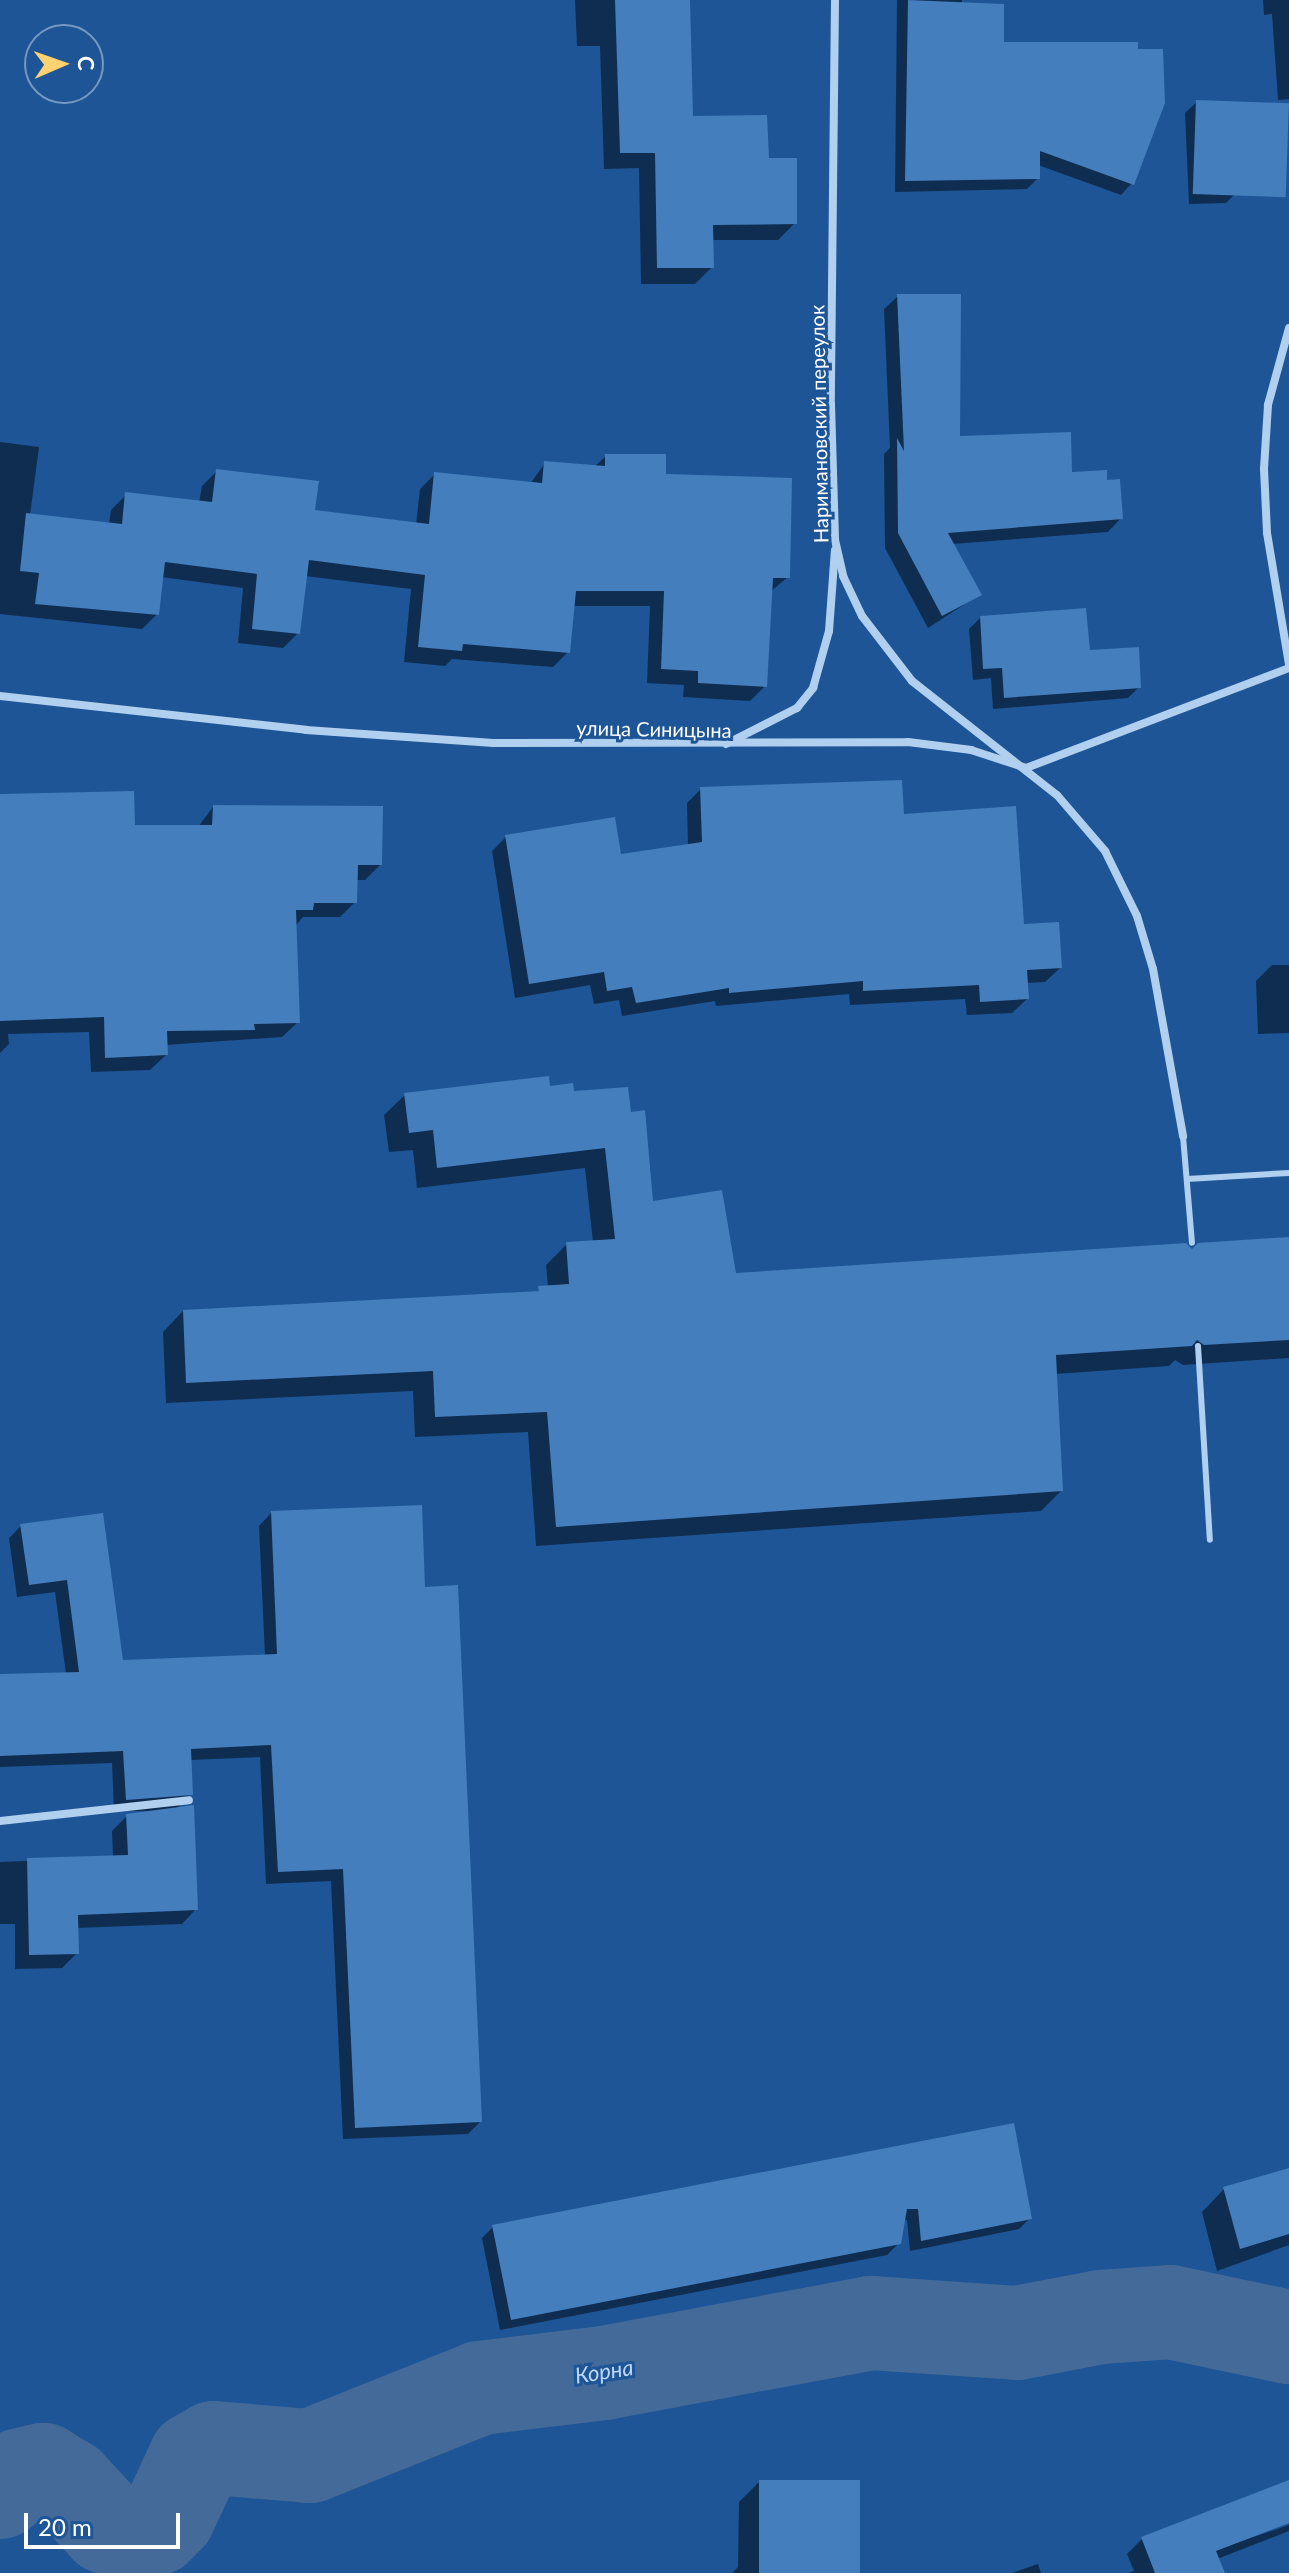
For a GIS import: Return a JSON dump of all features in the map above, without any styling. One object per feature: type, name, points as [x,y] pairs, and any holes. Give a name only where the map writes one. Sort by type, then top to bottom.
[{"type":"street","name":"Наримановский переулок","points":[[835,0],[831,404],[835,540],[843,576],[886,652],[944,711],[1026,768],[1082,818],[1123,882],[1153,969],[1183,1136]]},
{"type":"street","points":[[1026,768],[1289,666],[1267,533],[1264,469],[1268,405],[1289,328]]},
{"type":"street","points":[[722,746],[777,720],[813,688],[829,631],[835,540]]},
{"type":"street","name":"улица Синицына","points":[[0,696],[403,738],[722,746],[922,743],[971,750],[1026,768]]},
{"type":"street","points":[[0,1821],[189,1800]]},
{"type":"lane","points":[[1183,1136],[1192,1243]]},
{"type":"lane","points":[[1187,1179],[1289,1173]]},
{"type":"lane","points":[[1198,1346],[1210,1540]]},
{"type":"building","points":[[615,0],[690,0],[693,116],[767,115],[769,158],[797,158],[797,224],[713,225],[714,268],[657,268],[655,153],[620,153]]},
{"type":"building","points":[[908,0],[1004,4],[1004,42],[1138,42],[1138,49],[1163,49],[1165,103],[1134,185],[1040,151],[1040,179],[905,181]]},
{"type":"building","points":[[1196,100],[1289,103],[1286,197],[1193,194]]},
{"type":"building","points":[[897,294],[961,294],[960,436],[1071,432],[1072,472],[1107,470],[1107,480],[1120,479],[1123,519],[948,533],[982,595],[942,616],[898,533],[897,438],[904,451]]},
{"type":"building","points":[[605,454],[666,454],[666,474],[792,478],[790,578],[773,578],[767,687],[698,683],[698,671],[661,669],[664,591],[576,591],[570,653],[463,644],[462,651],[418,647],[425,575],[309,560],[300,634],[252,629],[257,574],[165,562],[159,615],[35,604],[39,573],[20,571],[26,513],[122,524],[125,492],[212,502],[216,469],[319,481],[315,510],[429,524],[434,472],[542,483],[544,461],[605,466]]},
{"type":"building","points":[[1086,608],[1090,650],[1139,647],[1141,688],[1004,698],[1002,668],[983,669],[980,616]]},
{"type":"building","points":[[902,780],[904,814],[1016,806],[1024,924],[1059,922],[1062,968],[1027,970],[1029,999],[980,1002],[979,985],[863,991],[863,981],[729,993],[729,988],[636,1003],[632,987],[607,991],[604,972],[529,984],[505,835],[615,817],[621,854],[702,842],[700,787]]},
{"type":"building","points":[[134,791],[135,825],[212,825],[213,805],[383,806],[382,865],[358,865],[357,903],[314,903],[313,910],[296,910],[300,1023],[254,1024],[255,1030],[167,1031],[168,1055],[105,1058],[104,1017],[0,1021],[0,794]]},
{"type":"building","points":[[549,1076],[550,1086],[573,1083],[574,1091],[628,1087],[631,1112],[645,1110],[653,1201],[722,1190],[736,1273],[1186,1243],[1192,1249],[1198,1243],[1289,1237],[1289,1340],[1204,1345],[1197,1340],[1192,1346],[1056,1355],[1063,1491],[556,1527],[547,1412],[435,1417],[433,1371],[186,1383],[183,1310],[539,1291],[538,1286],[569,1284],[566,1242],[615,1239],[605,1148],[437,1168],[433,1130],[409,1133],[404,1093]]},
{"type":"building","points":[[422,1505],[425,1587],[458,1585],[482,2122],[355,2128],[343,1869],[278,1872],[271,1745],[191,1749],[193,1795],[126,1800],[123,1751],[0,1756],[0,1674],[79,1672],[67,1580],[29,1585],[20,1524],[103,1513],[123,1660],[277,1654],[271,1511]]},
{"type":"building","points":[[194,1805],[198,1910],[78,1915],[79,1954],[29,1955],[27,1858],[128,1855],[126,1814]]},
{"type":"building","points":[[1014,2123],[1032,2219],[921,2241],[918,2209],[907,2209],[901,2244],[511,2320],[492,2225]]},
{"type":"building","points":[[1289,2168],[1289,2234],[1240,2249],[1223,2187]]},
{"type":"building","points":[[759,2480],[860,2480],[860,2573],[759,2573]]},
{"type":"building","points":[[1289,2480],[1289,2523],[1216,2551],[1225,2573],[1155,2573],[1141,2537]]},
{"type":"waterway","name":"Корна","points":[[0,2492],[21,2475],[43,2470],[68,2485],[107,2527],[131,2533],[156,2528],[169,2515],[195,2459],[214,2448],[310,2456],[480,2388],[604,2373],[871,2323],[1017,2333],[1101,2317],[1170,2312],[1289,2337]]}]
